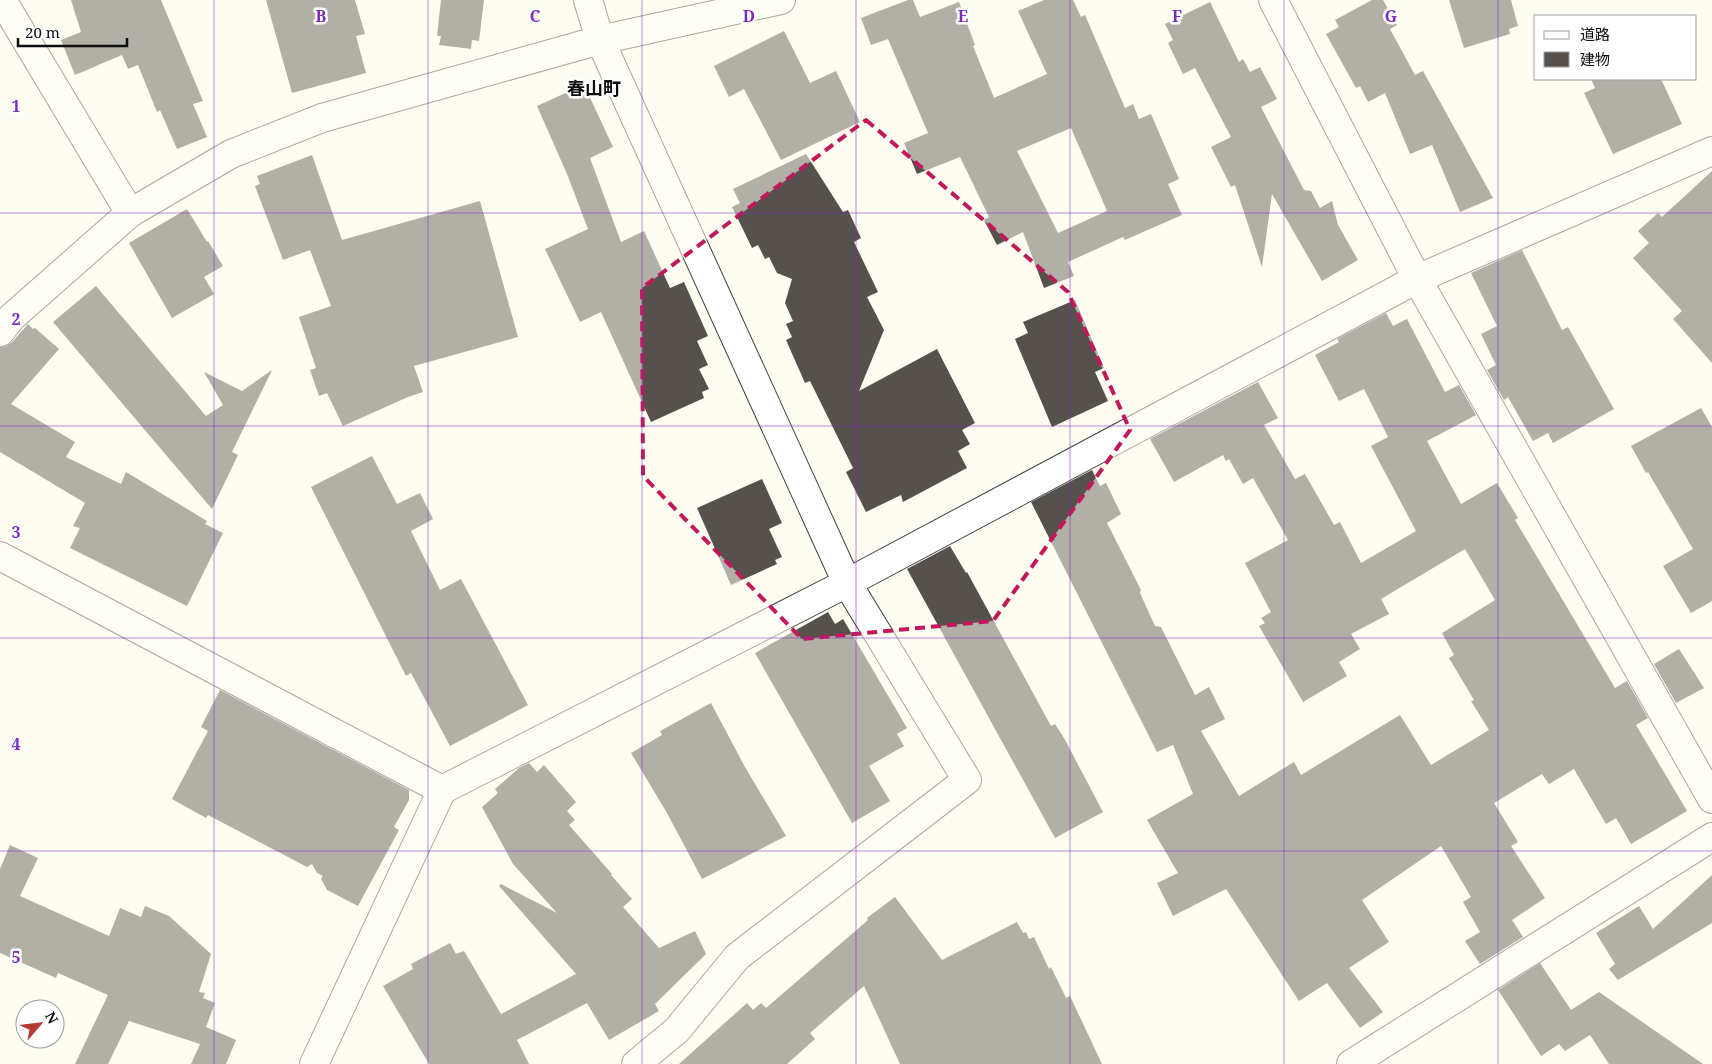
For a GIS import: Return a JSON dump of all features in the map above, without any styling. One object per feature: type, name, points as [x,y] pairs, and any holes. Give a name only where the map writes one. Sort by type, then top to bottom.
[{"type":"street","points":[[2,0],[130,213]]},
{"type":"street","points":[[588,0],[600,40],[847,583],[967,780],[737,957],[677,1030],[636,1064]]},
{"type":"street","points":[[0,332],[12,316],[130,213],[231,154],[322,118],[600,40],[781,0]]},
{"type":"street","points":[[1272,0],[1417,279],[1712,799]]},
{"type":"street","points":[[314,1064],[442,790],[847,583],[1417,279],[1712,151]]},
{"type":"street","points":[[0,556],[442,790]]},
{"type":"street","points":[[1351,1064],[1712,837]]},
{"type":"highlighted area","points":[[866,120],[1068,292],[1130,430],[993,621],[802,639],[643,476],[642,288]]},
{"type":"building","points":[[71,0],[161,0],[203,101],[193,104],[207,137],[177,149],[160,110],[157,112],[138,65],[128,69],[122,55],[75,75],[61,40],[81,32]]},
{"type":"building","points":[[266,0],[355,0],[365,34],[356,36],[366,73],[292,93]]},
{"type":"building","points":[[441,0],[484,0],[479,41],[472,40],[471,49],[439,45],[441,36],[437,36]]},
{"type":"building","points":[[908,0],[913,0],[920,17],[959,2],[975,45],[973,46],[994,98],[1047,74],[1018,11],[1044,0],[1073,0],[1081,17],[1085,15],[1125,108],[1133,104],[1139,119],[1151,114],[1179,179],[1168,184],[1182,215],[1125,240],[1123,237],[1068,262],[1074,276],[1044,288],[1023,232],[997,245],[984,220],[989,217],[960,157],[917,174],[904,143],[928,133],[888,39],[871,45],[861,18]],"holes":[[[1071,128],[1107,211],[1058,233],[1017,151]]]},
{"type":"building","points":[[1372,0],[1383,0],[1397,25],[1390,29],[1415,75],[1423,71],[1493,198],[1460,212],[1432,145],[1410,154],[1385,93],[1368,102],[1360,86],[1356,88],[1326,34],[1339,27],[1335,20]]},
{"type":"building","points":[[1449,0],[1511,0],[1518,26],[1509,29],[1510,34],[1464,48]]},
{"type":"building","points":[[1210,2],[1239,62],[1243,59],[1250,72],[1260,67],[1277,99],[1261,107],[1304,190],[1311,191],[1320,208],[1332,201],[1338,225],[1358,260],[1322,281],[1272,194],[1262,267],[1235,185],[1231,187],[1211,147],[1231,137],[1195,68],[1183,74],[1168,43],[1173,40],[1165,24]]},
{"type":"building","points":[[784,31],[810,83],[836,71],[860,122],[781,160],[744,89],[729,97],[714,66]]},
{"type":"building","points":[[1591,80],[1661,80],[1682,124],[1613,154],[1584,93],[1595,88]]},
{"type":"building","points":[[586,89],[613,147],[590,158],[621,242],[644,231],[670,288],[684,282],[708,336],[697,341],[708,365],[699,369],[709,389],[702,392],[704,398],[651,422],[601,312],[580,322],[545,249],[588,229],[567,174],[537,106],[572,90],[575,94]]},
{"type":"building","points":[[806,154],[843,212],[848,210],[861,238],[854,242],[878,292],[867,297],[884,330],[859,391],[937,349],[975,423],[962,430],[970,444],[958,451],[967,468],[903,502],[901,495],[866,512],[846,472],[853,468],[810,381],[805,383],[786,340],[792,337],[786,324],[793,321],[785,303],[792,279],[777,273],[769,257],[765,259],[758,245],[752,248],[732,207],[740,203],[733,189]]},
{"type":"building","points":[[312,155],[342,240],[480,201],[518,337],[414,366],[423,392],[343,426],[327,393],[319,396],[310,370],[316,368],[299,317],[331,306],[310,250],[283,260],[255,186],[260,184],[257,176]]},
{"type":"building","points":[[1712,171],[1712,363],[1673,319],[1682,311],[1633,258],[1649,243],[1638,231],[1658,213],[1662,217]]},
{"type":"building","points":[[187,209],[223,266],[204,277],[214,294],[172,318],[129,243]]},
{"type":"building","points":[[1522,250],[1562,330],[1568,327],[1614,409],[1553,443],[1548,433],[1533,441],[1508,397],[1504,400],[1487,370],[1496,365],[1481,334],[1497,326],[1471,273]]},
{"type":"building","points":[[96,286],[206,416],[223,405],[204,372],[242,391],[272,370],[232,452],[238,455],[212,509],[53,322]]},
{"type":"building","points":[[1075,300],[1104,368],[1095,372],[1108,401],[1052,427],[1015,339],[1028,333],[1023,322]]},
{"type":"building","points":[[1386,313],[1393,326],[1407,319],[1445,392],[1459,385],[1476,415],[1427,441],[1461,504],[1497,483],[1518,518],[1515,520],[1615,688],[1627,681],[1648,718],[1636,725],[1687,811],[1631,844],[1616,818],[1606,824],[1574,769],[1549,784],[1542,774],[1494,803],[1518,842],[1511,846],[1545,898],[1512,920],[1523,937],[1480,964],[1465,941],[1480,932],[1463,902],[1471,897],[1441,846],[1362,900],[1389,942],[1349,968],[1383,1012],[1360,1028],[1327,983],[1299,1001],[1226,889],[1173,916],[1157,883],[1178,873],[1147,820],[1193,794],[1173,745],[1157,752],[1031,502],[1092,470],[1100,486],[1106,483],[1121,514],[1107,523],[1141,590],[1140,593],[1155,626],[1161,627],[1195,695],[1209,687],[1225,719],[1201,731],[1239,796],[1294,762],[1301,775],[1400,715],[1431,765],[1489,730],[1471,701],[1474,700],[1449,658],[1454,655],[1442,633],[1495,600],[1465,549],[1381,599],[1389,614],[1351,634],[1360,649],[1339,662],[1347,676],[1303,702],[1259,626],[1265,623],[1261,618],[1271,612],[1245,563],[1288,540],[1253,478],[1243,484],[1229,459],[1226,461],[1223,455],[1174,482],[1150,439],[1258,382],[1278,418],[1264,425],[1295,479],[1305,474],[1334,525],[1340,522],[1361,563],[1416,531],[1371,446],[1388,437],[1364,389],[1339,401],[1315,355],[1339,342],[1337,339]]},
{"type":"building","points":[[28,324],[59,349],[11,404],[75,442],[66,457],[121,484],[126,472],[207,521],[205,524],[223,533],[187,606],[70,548],[80,528],[73,526],[85,503],[0,452],[0,347],[12,342]]},
{"type":"building","points":[[1701,408],[1712,427],[1712,601],[1691,613],[1663,566],[1693,549],[1631,446]]},
{"type":"building","points":[[372,456],[397,504],[420,493],[433,519],[411,531],[440,590],[461,579],[528,705],[450,746],[411,673],[406,676],[311,487]]},
{"type":"building","points":[[762,479],[782,523],[769,529],[782,557],[775,560],[777,564],[731,585],[697,508]]},
{"type":"building","points":[[950,546],[967,572],[1051,726],[1055,724],[1064,738],[1103,812],[1055,838],[907,569]]},
{"type":"building","points":[[828,612],[835,624],[843,619],[907,728],[897,734],[904,746],[869,766],[890,801],[852,823],[755,653]]},
{"type":"building","points":[[1679,649],[1704,688],[1676,703],[1654,664]]},
{"type":"building","points":[[220,690],[409,790],[409,800],[394,827],[399,830],[358,906],[327,890],[321,879],[323,876],[317,873],[312,864],[307,867],[208,815],[206,818],[172,799],[208,731],[201,727]]},
{"type":"building","points":[[711,703],[745,767],[786,836],[702,879],[667,813],[631,753],[662,735],[660,731]]},
{"type":"building","points":[[529,763],[537,772],[544,765],[576,802],[567,811],[575,820],[569,825],[632,899],[623,907],[659,948],[695,931],[706,954],[655,1004],[659,1011],[609,1040],[587,1003],[517,1040],[529,1064],[429,1064],[383,986],[413,969],[411,964],[450,943],[456,954],[464,951],[501,1014],[576,974],[499,886],[501,884],[557,913],[513,864],[482,807],[498,793],[495,789],[519,768]]},
{"type":"building","points":[[10,845],[38,858],[20,896],[109,936],[120,908],[141,917],[145,906],[169,916],[211,954],[199,992],[205,993],[203,998],[215,1003],[206,1027],[236,1040],[226,1064],[191,1064],[200,1044],[129,1021],[108,1064],[75,1064],[108,995],[58,973],[56,978],[0,953],[0,869]]},
{"type":"building","points":[[1712,875],[1712,923],[1618,980],[1609,969],[1615,964],[1596,933],[1639,906],[1653,929]]},
{"type":"building","points":[[895,897],[942,960],[1017,922],[1023,933],[1026,932],[1029,939],[1034,937],[1049,969],[1051,967],[1066,998],[1070,996],[1102,1064],[900,1064],[864,986],[810,1033],[815,1039],[787,1064],[679,1064],[747,1003],[753,1010],[761,1003],[766,1008],[868,920],[867,918]]},
{"type":"building","points":[[1540,963],[1571,1010],[1599,992],[1703,1064],[1609,1064],[1590,1035],[1565,1051],[1559,1044],[1541,1056],[1498,990]]},
{"type":"district","name":"春山町","points":[[594,89]]}]
